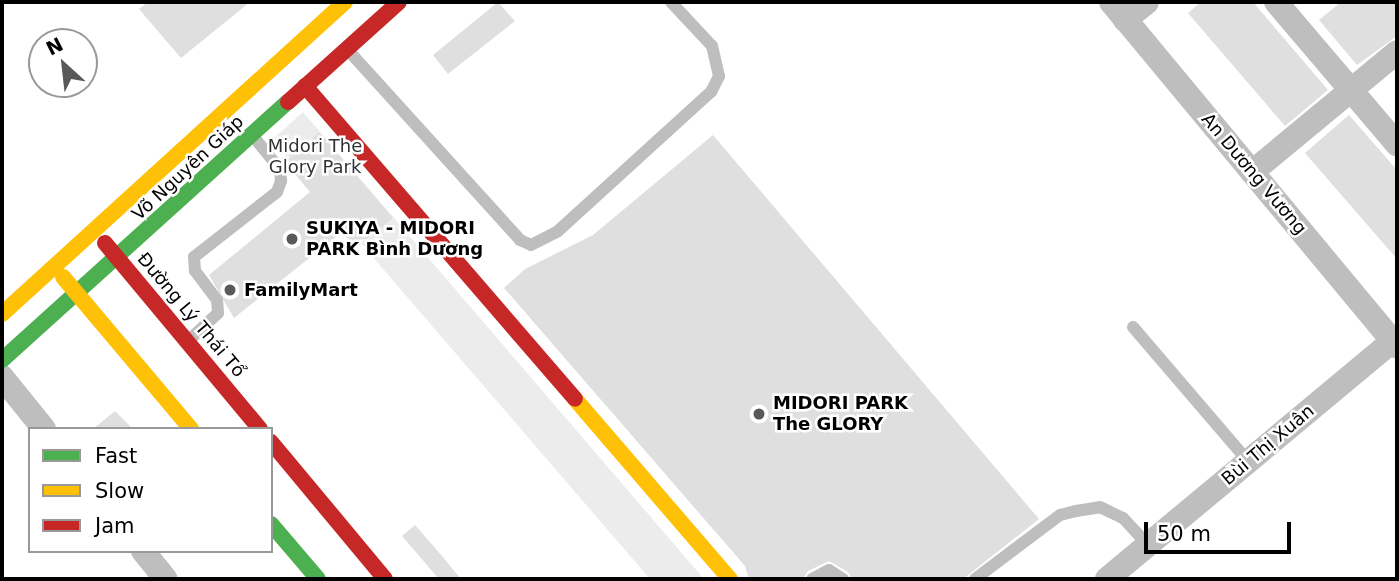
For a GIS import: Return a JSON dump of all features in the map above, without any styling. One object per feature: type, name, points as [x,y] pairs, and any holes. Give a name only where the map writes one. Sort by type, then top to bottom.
[{"type":"street","name":"Võ Nguyên Giáp","points":[[2,314],[55,267],[92,228],[345,2]]},
{"type":"street","name":"Võ Nguyên Giáp","points":[[2,360],[119,258],[399,2]]},
{"type":"street","points":[[1118,11],[1147,2]]},
{"type":"street","points":[[1286,5],[1397,144]]},
{"type":"street","name":"An Dương Vương","points":[[1118,11],[1396,342]]},
{"type":"street","points":[[1252,172],[1397,52]]},
{"type":"street","points":[[305,86],[730,579]]},
{"type":"street","name":"Đường Lý Thái Tổ","points":[[92,228],[258,427]]},
{"type":"street","points":[[55,267],[189,427]]},
{"type":"street","name":"Bùi Thị Xuân","points":[[1107,579],[1396,342]]},
{"type":"street","points":[[2,377],[42,427]]},
{"type":"street","points":[[273,444],[385,579]]},
{"type":"street","points":[[273,526],[318,579]]},
{"type":"street","points":[[145,553],[166,579]]},
{"type":"lane","points":[[346,49],[520,240],[531,245],[558,231],[711,92],[719,76],[712,46],[671,2]]},
{"type":"lane","points":[[188,341],[218,313],[217,300],[195,271],[194,257],[277,192],[281,181],[280,169],[252,135]]},
{"type":"lane","points":[[1133,327],[1248,461]]},
{"type":"lane","points":[[975,579],[1060,515],[1076,511],[1100,507],[1123,518],[1148,545]]},
{"type":"lane","points":[[812,579],[829,570],[843,579]]},
{"type":"green space","name":"Midori The Glory Park","points":[[303,112],[704,579],[650,579],[272,140]]},
{"type":"building","points":[[148,2],[250,2],[181,58],[139,9]]},
{"type":"building","points":[[498,2],[515,21],[448,74],[433,55]]},
{"type":"building","points":[[1201,2],[1253,2],[1328,90],[1285,126],[1188,13]]},
{"type":"building","points":[[1341,2],[1397,2],[1397,36],[1357,65],[1319,20]]},
{"type":"building","points":[[1349,115],[1397,170],[1397,259],[1305,153]]},
{"type":"building","points":[[319,132],[393,218],[356,248],[342,232],[234,318],[209,275],[310,192],[285,162]]},
{"type":"building","name":"MIDORI PARK The GLORY","points":[[713,135],[1039,519],[963,579],[852,579],[848,572],[829,561],[808,571],[803,579],[749,579],[745,566],[504,288],[525,269],[593,235]]},
{"type":"building","points":[[115,411],[131,427],[95,427]]},
{"type":"building","points":[[415,525],[461,579],[439,579],[402,536]]},
{"type":"traffic: fast","points":[[2,360],[288,102]]},
{"type":"traffic: fast","points":[[273,526],[318,579]]},
{"type":"traffic: slow","points":[[2,314],[345,2]]},
{"type":"traffic: slow","points":[[63,277],[189,427]]},
{"type":"traffic: slow","points":[[575,399],[730,579]]},
{"type":"traffic: jam","points":[[288,102],[399,2]]},
{"type":"traffic: jam","points":[[305,86],[575,399]]},
{"type":"traffic: jam","points":[[105,243],[258,427]]},
{"type":"traffic: jam","points":[[273,444],[385,579]]},
{"type":"place","name":"SUKIYA - MIDORI PARK Bình Dương","points":[[292,239]]},
{"type":"place","name":"FamilyMart","points":[[230,290]]},
{"type":"place","name":"MIDORI PARK The GLORY","points":[[759,414]]}]
